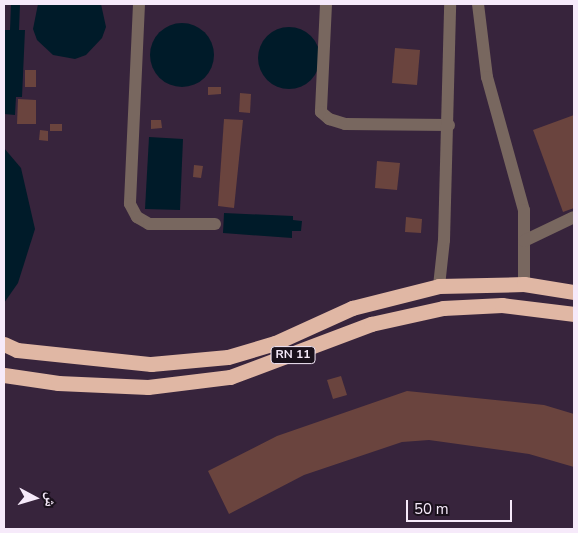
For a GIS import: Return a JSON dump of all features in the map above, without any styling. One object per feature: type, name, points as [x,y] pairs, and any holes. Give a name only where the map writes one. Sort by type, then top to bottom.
[{"type":"highway","name":"RN 11","points":[[11,347],[151,364],[228,357],[275,343],[352,308],[439,286],[524,284],[574,292]]},
{"type":"highway","name":"RN 11","points":[[6,376],[148,387],[230,377],[372,324],[443,308],[502,305],[574,314]]},
{"type":"street","points":[[139,4],[130,204],[137,217],[149,224],[215,224]]},
{"type":"street","points":[[326,4],[321,112],[329,120],[345,124],[449,125]]},
{"type":"street","points":[[478,4],[487,78],[520,189],[524,241],[524,284]]},
{"type":"street","points":[[439,286],[449,125],[450,5]]},
{"type":"street","points":[[524,241],[574,217]]},
{"type":"water","points":[[11,4],[20,4],[19,30],[25,30],[22,97],[16,97],[15,115],[4,114],[4,30],[10,30]]},
{"type":"water","points":[[38,4],[101,4],[106,27],[102,38],[86,55],[75,59],[53,55],[37,40],[33,29]]},
{"type":"water","points":[[182,23],[200,29],[208,37],[214,55],[208,73],[200,81],[182,87],[164,81],[156,73],[150,55],[156,37],[164,29]]},
{"type":"water","points":[[289,27],[301,29],[311,36],[318,46],[320,58],[318,70],[311,80],[301,87],[289,89],[277,87],[267,80],[260,70],[258,58],[260,46],[267,36],[277,29]]},
{"type":"water","points":[[149,137],[183,139],[180,210],[145,209]]},
{"type":"water","points":[[4,148],[21,168],[35,229],[18,283],[4,303]]},
{"type":"water","points":[[224,213],[293,216],[293,220],[302,221],[301,231],[292,231],[292,238],[223,233]]},
{"type":"building","points":[[395,48],[420,50],[417,85],[392,83]]},
{"type":"building","points":[[25,70],[36,70],[36,87],[25,87]]},
{"type":"building","points":[[208,87],[221,87],[221,94],[208,95]]},
{"type":"building","points":[[240,93],[251,94],[250,113],[239,112]]},
{"type":"building","points":[[18,99],[36,100],[36,124],[17,124]]},
{"type":"building","points":[[574,115],[574,208],[563,212],[533,130]]},
{"type":"building","points":[[224,119],[243,120],[234,208],[218,206]]},
{"type":"building","points":[[151,120],[161,120],[162,128],[151,129]]},
{"type":"building","points":[[50,124],[62,124],[62,131],[50,131]]},
{"type":"building","points":[[40,130],[48,131],[48,141],[39,140]]},
{"type":"building","points":[[377,161],[400,163],[397,190],[375,188]]},
{"type":"building","points":[[194,165],[203,166],[201,178],[193,177]]},
{"type":"building","points":[[406,217],[422,219],[421,233],[405,232]]},
{"type":"building","points":[[341,376],[347,395],[333,399],[327,380]]},
{"type":"building","points":[[407,391],[544,405],[574,414],[574,467],[529,454],[429,440],[402,442],[304,475],[229,514],[208,471],[277,436]]}]
